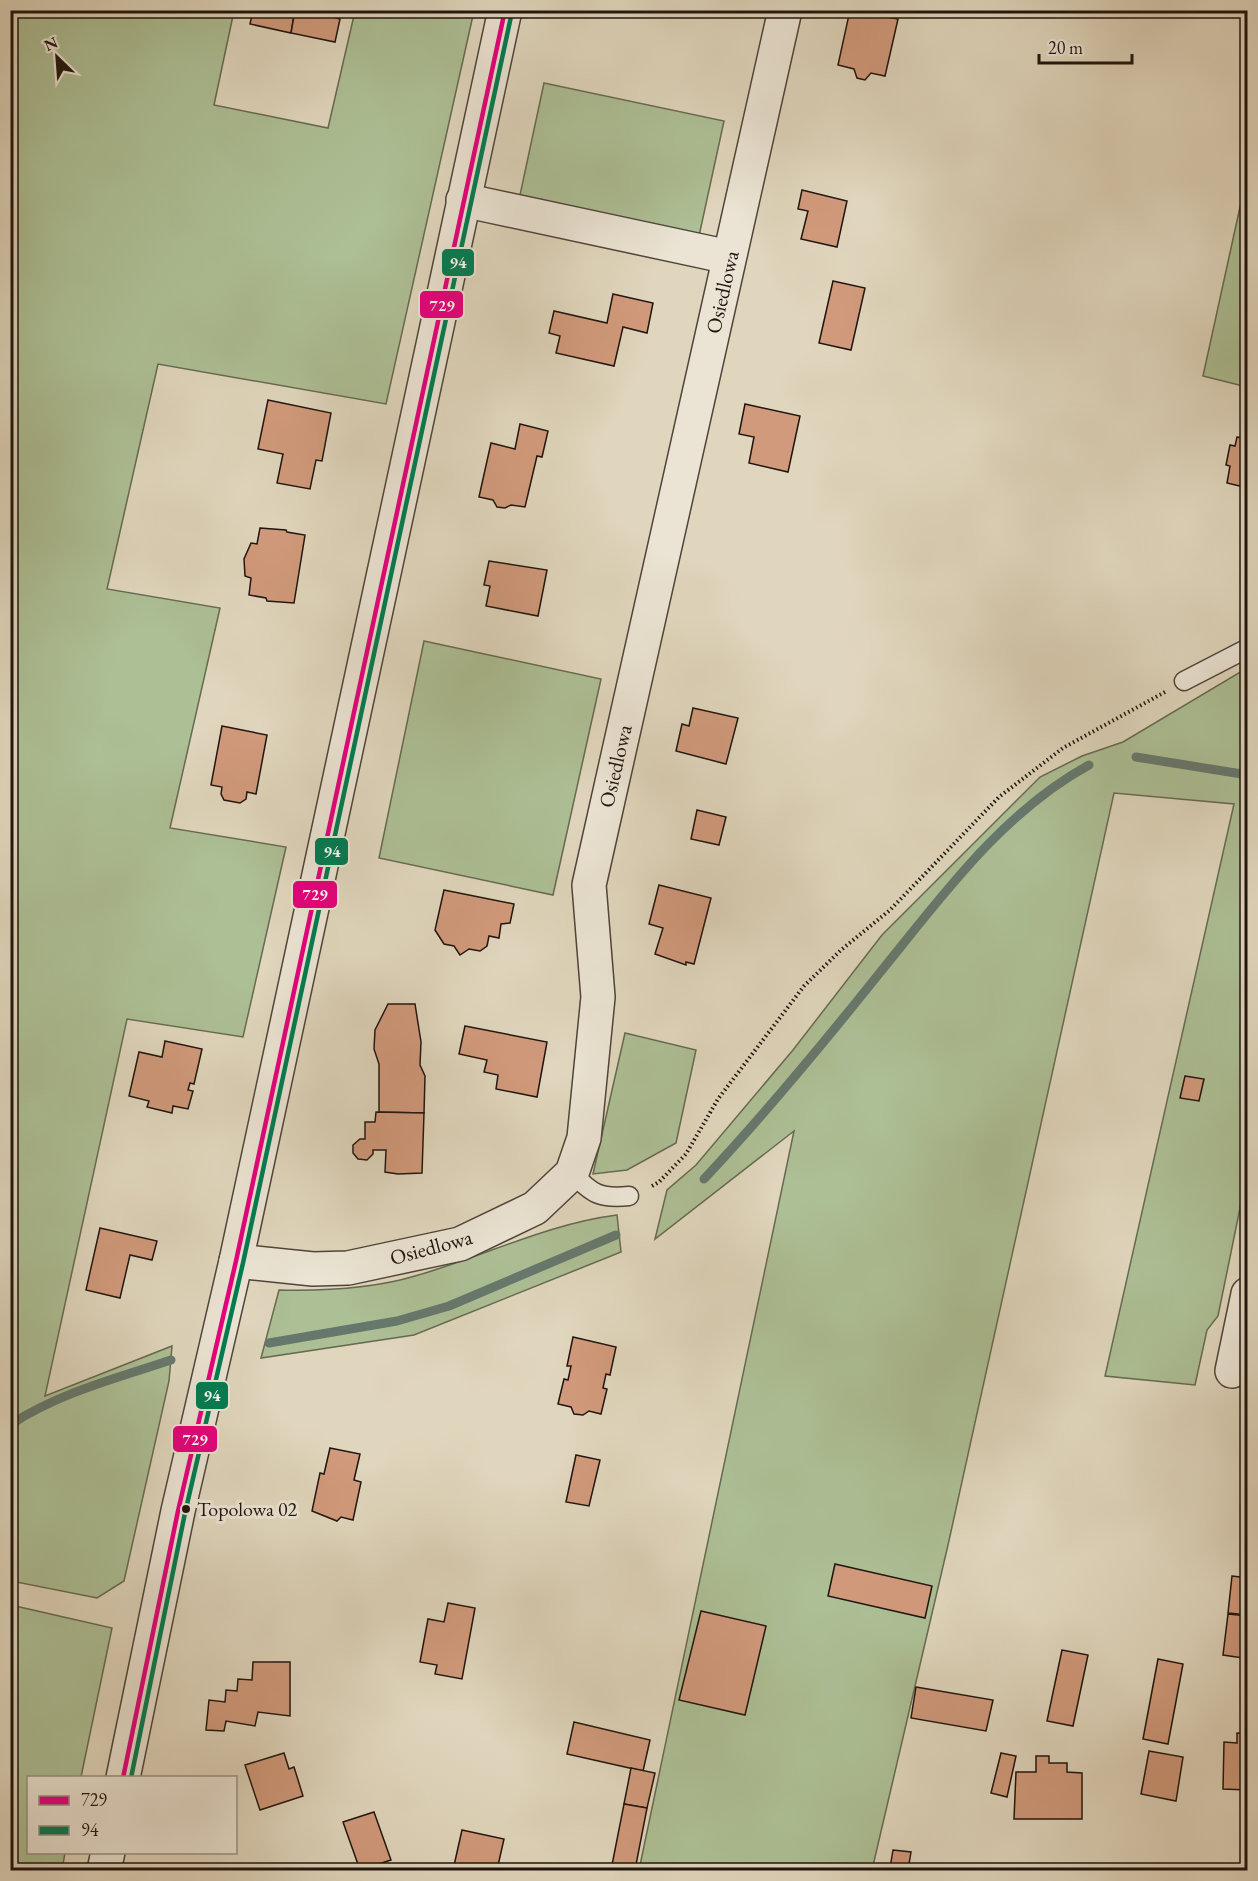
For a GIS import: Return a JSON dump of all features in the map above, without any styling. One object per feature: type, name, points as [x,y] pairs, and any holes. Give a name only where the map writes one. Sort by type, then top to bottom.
[{"type":"street","points":[[123,1776],[178,1511],[236,1261],[463,200],[506,10]]},
{"type":"street","name":"Osiedlowa","points":[[236,1261],[313,1269],[348,1268],[460,1244],[536,1208],[572,1173],[584,1138],[598,997],[589,885],[785,10]]},
{"type":"street","points":[[463,200],[729,257]]},
{"type":"street","points":[[1232,1371],[1248,1294]]},
{"type":"street","points":[[104,1870],[108,1854]]},
{"type":"lane","points":[[1184,681],[1248,648]]},
{"type":"lane","points":[[572,1173],[589,1192],[610,1198],[629,1196]]},
{"type":"path","points":[[629,1196],[659,1182],[686,1154],[718,1099],[804,986],[841,950],[890,910],[999,797],[1064,748],[1184,681]]},
{"type":"green space","points":[[10,11],[234,11],[214,105],[328,128],[355,11],[474,11],[386,404],[158,364],[107,589],[220,608],[170,828],[286,847],[243,1037],[127,1019],[45,1396],[172,1346],[169,1381],[124,1581],[97,1598],[11,1581]]},
{"type":"green space","points":[[544,83],[724,121],[699,236],[520,195]]},
{"type":"green space","points":[[1247,175],[1247,387],[1203,376]]},
{"type":"green space","points":[[424,641],[601,679],[553,895],[379,858]]},
{"type":"green space","points":[[1247,668],[1248,739],[1244,754],[1248,755],[1247,1174],[1218,1316],[1207,1330],[1195,1385],[1105,1376],[1234,804],[1114,793],[948,1545],[872,1870],[639,1870],[794,1131],[655,1239],[667,1190],[696,1165],[793,1050],[882,935],[1040,777],[1082,756],[1123,742]]},
{"type":"green space","points":[[625,1033],[696,1050],[676,1143],[627,1170],[593,1174]]},
{"type":"green space","points":[[617,1215],[621,1252],[414,1335],[261,1358],[279,1290],[348,1288],[382,1284],[440,1268],[540,1233],[591,1219]]},
{"type":"green space","points":[[11,1605],[112,1628],[81,1776],[27,1776],[27,1854],[65,1854],[62,1870],[11,1870]]},
{"type":"building","points":[[253,10],[295,10],[291,33],[250,24]]},
{"type":"building","points":[[295,10],[337,10],[336,18],[340,19],[335,42],[291,33]]},
{"type":"building","points":[[850,10],[898,19],[885,76],[871,73],[865,80],[857,78],[854,69],[838,65]]},
{"type":"building","points":[[802,190],[847,201],[837,247],[801,239],[808,211],[798,209]]},
{"type":"building","points":[[833,281],[865,288],[851,350],[819,343]]},
{"type":"building","points":[[613,294],[653,303],[647,333],[623,327],[614,366],[556,353],[560,336],[549,333],[554,311],[607,323]]},
{"type":"building","points":[[268,400],[331,413],[322,461],[316,460],[310,489],[277,483],[283,454],[258,449]]},
{"type":"building","points":[[745,404],[800,416],[788,472],[749,463],[754,437],[739,434]]},
{"type":"building","points":[[520,424],[548,431],[542,457],[537,456],[525,507],[511,505],[505,508],[497,507],[493,500],[479,497],[491,443],[515,449]]},
{"type":"building","points":[[1237,437],[1248,439],[1248,488],[1227,483],[1230,466],[1226,465],[1230,445],[1235,446]]},
{"type":"building","points":[[1248,490],[1248,508],[1244,507]]},
{"type":"building","points":[[260,528],[286,530],[305,535],[294,603],[267,601],[266,598],[249,595],[251,578],[245,576],[244,559],[251,543],[257,544]]},
{"type":"building","points":[[489,561],[547,570],[538,616],[486,606],[490,586],[484,585]]},
{"type":"building","points":[[693,708],[738,718],[726,764],[676,751],[682,724],[689,726]]},
{"type":"building","points":[[222,726],[267,735],[256,794],[247,792],[246,799],[240,803],[224,800],[221,794],[222,787],[211,785]]},
{"type":"building","points":[[697,810],[726,817],[719,845],[691,839]]},
{"type":"building","points":[[659,885],[711,898],[694,964],[686,962],[686,965],[655,954],[663,928],[649,924]]},
{"type":"building","points":[[444,890],[514,904],[510,923],[501,924],[499,938],[489,936],[487,946],[480,951],[469,949],[460,955],[454,946],[444,944],[435,930]]},
{"type":"building","points":[[388,1004],[415,1004],[421,1042],[420,1065],[425,1076],[424,1113],[379,1112],[379,1064],[374,1049],[375,1030]]},
{"type":"building","points":[[465,1026],[547,1042],[537,1097],[496,1089],[498,1075],[484,1072],[487,1060],[459,1054]]},
{"type":"building","points":[[165,1041],[202,1049],[194,1084],[190,1083],[188,1090],[193,1091],[188,1109],[173,1106],[172,1113],[147,1107],[149,1101],[129,1096],[139,1052],[162,1057]]},
{"type":"building","points":[[1185,1076],[1204,1079],[1199,1101],[1180,1098]]},
{"type":"building","points":[[376,1112],[424,1113],[422,1173],[385,1172],[386,1150],[373,1150],[373,1154],[367,1160],[358,1159],[353,1153],[353,1145],[360,1139],[365,1139],[365,1122],[375,1122]]},
{"type":"building","points":[[100,1228],[157,1241],[152,1260],[130,1255],[120,1298],[86,1290]]},
{"type":"building","points":[[573,1337],[616,1347],[610,1375],[606,1374],[603,1388],[607,1389],[601,1414],[589,1411],[583,1415],[574,1414],[571,1407],[558,1404],[564,1379],[568,1380],[571,1366],[567,1366]]},
{"type":"building","points":[[330,1448],[360,1454],[354,1480],[361,1482],[353,1520],[341,1517],[337,1521],[312,1511],[320,1473],[324,1474]]},
{"type":"building","points":[[576,1455],[600,1460],[589,1506],[566,1502]]},
{"type":"building","points":[[835,1564],[932,1586],[925,1618],[828,1596]]},
{"type":"building","points":[[1232,1576],[1248,1578],[1248,1615],[1228,1613]]},
{"type":"building","points":[[448,1603],[475,1608],[462,1679],[435,1674],[437,1665],[420,1662],[428,1619],[444,1622]]},
{"type":"building","points":[[701,1611],[766,1626],[745,1715],[679,1700]]},
{"type":"building","points":[[1228,1614],[1248,1616],[1243,1658],[1223,1655]]},
{"type":"building","points":[[1062,1650],[1088,1655],[1073,1726],[1047,1721]]},
{"type":"building","points":[[1158,1659],[1183,1664],[1168,1744],[1143,1739]]},
{"type":"building","points":[[253,1662],[290,1662],[290,1716],[258,1712],[255,1726],[226,1721],[224,1731],[206,1730],[209,1700],[225,1702],[226,1690],[237,1691],[238,1679],[252,1680]]},
{"type":"building","points":[[916,1687],[993,1700],[986,1731],[911,1718]]},
{"type":"building","points":[[574,1722],[650,1740],[643,1771],[567,1754]]},
{"type":"building","points":[[1237,1733],[1248,1734],[1248,1790],[1223,1789],[1224,1742],[1237,1743]]},
{"type":"building","points":[[1149,1751],[1183,1757],[1176,1801],[1141,1794]]},
{"type":"building","points":[[284,1753],[289,1769],[294,1767],[303,1796],[260,1810],[245,1765]]},
{"type":"building","points":[[1001,1753],[1016,1756],[1007,1797],[991,1793]]},
{"type":"building","points":[[1036,1756],[1049,1756],[1049,1763],[1067,1763],[1067,1772],[1082,1773],[1082,1819],[1014,1819],[1016,1772],[1036,1772]]},
{"type":"building","points":[[631,1768],[655,1773],[647,1808],[624,1804]]},
{"type":"building","points":[[624,1804],[647,1808],[635,1870],[611,1870]]},
{"type":"building","points":[[374,1812],[391,1860],[360,1870],[343,1822]]},
{"type":"building","points":[[462,1830],[504,1839],[497,1870],[453,1870]]},
{"type":"building","points":[[893,1850],[911,1852],[908,1870],[872,1870],[873,1865],[890,1868]]},
{"type":"waterway","points":[[1136,757],[1248,775]]},
{"type":"waterway","points":[[704,1179],[793,1079],[949,888],[1000,832],[1057,785],[1089,765]]},
{"type":"waterway","points":[[269,1343],[397,1321],[449,1306],[616,1235]]},
{"type":"waterway","points":[[10,1425],[68,1395],[171,1360]]},
{"type":"transit line","name":"729","points":[[123,1776],[178,1511],[236,1261],[505,10]]},
{"type":"transit line","name":"94","points":[[131,1776],[185,1513],[243,1263],[512,12]]},
{"type":"place","name":"Topolowa 02","points":[[186,1509]]}]
